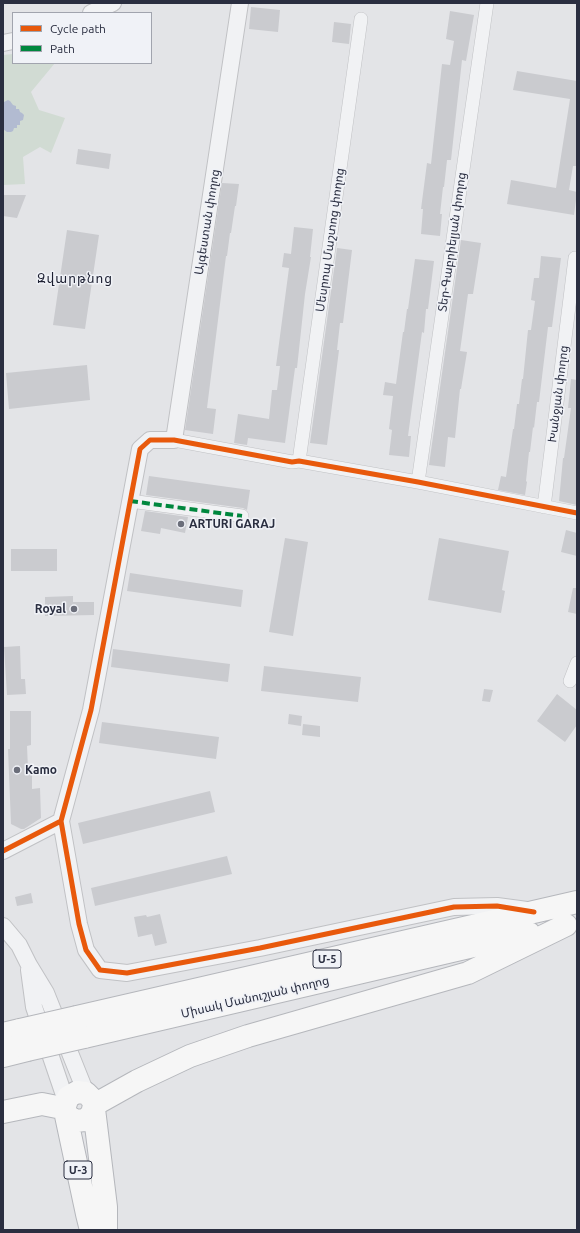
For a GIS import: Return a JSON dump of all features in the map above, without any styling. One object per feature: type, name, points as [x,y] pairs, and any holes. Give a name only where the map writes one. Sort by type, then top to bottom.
[{"type":"highway","name":"Միսակ Մանուշյան փողոց","points":[[12,1032],[577,902]]},
{"type":"highway","name":"Միսակ Մանուշյան փողոց","points":[[3,1056],[571,924]]},
{"type":"highway","points":[[3,1112],[42,1104],[57,1107],[65,1106],[71,1118],[80,1121],[89,1118],[91,1103],[190,1056],[248,1036],[468,973],[571,924]]},
{"type":"highway","name":"Մ-3","points":[[91,1103],[106,1206],[106,1230]]},
{"type":"highway","name":"Մ-3","points":[[65,1106],[91,1230]]},
{"type":"street","points":[[93,12],[113,3]]},
{"type":"street","name":"Այգեստան փողոց","points":[[174,440],[240,3]]},
{"type":"street","name":"Տեր-Գաբրիելյան փողոց","points":[[418,482],[487,3]]},
{"type":"street","name":"Մեսրոպ Մաշտոց փողոց","points":[[299,461],[361,19]]},
{"type":"street","name":"Խանջյան փողոց","points":[[544,507],[575,258]]},
{"type":"street","points":[[534,912],[497,906],[454,907],[260,948],[127,973],[100,970],[86,950],[79,924],[61,821],[91,710],[140,449],[150,440],[174,440],[292,462],[299,461],[418,482],[577,513]]},
{"type":"street","points":[[130,500],[242,516]]},
{"type":"street","points":[[570,681],[577,663]]},
{"type":"street","points":[[3,851],[61,821]]},
{"type":"street","points":[[4,922],[19,945],[29,965]]},
{"type":"street","name":"Մ-3","points":[[29,965],[46,993],[91,1103]]},
{"type":"street","name":"Մ-3","points":[[29,965],[34,1007],[65,1106]]},
{"type":"shaded area","points":[[12,54],[12,64],[54,64],[31,92],[39,110],[65,118],[51,153],[40,147],[23,157],[25,184],[3,185],[3,55]]},
{"type":"water","points":[[8,100],[24,115],[23,120],[20,121],[20,125],[17,125],[17,128],[14,128],[11,132],[7,132],[3,129],[3,105],[4,102]]},
{"type":"building","points":[[251,7],[280,10],[278,32],[249,29]]},
{"type":"building","points":[[450,11],[474,15],[466,61],[462,60],[451,160],[447,160],[443,187],[440,214],[442,214],[440,236],[421,234],[423,209],[421,209],[427,163],[431,164],[442,64],[450,65],[454,41],[446,39]]},
{"type":"building","points":[[334,22],[351,24],[349,44],[332,42]]},
{"type":"building","points":[[517,71],[577,81],[577,166],[573,166],[569,190],[577,192],[574,215],[507,204],[511,180],[556,188],[570,99],[513,90]]},
{"type":"building","points":[[78,149],[111,154],[109,169],[76,164]]},
{"type":"building","points":[[222,183],[239,184],[226,256],[207,408],[216,409],[213,434],[185,430]]},
{"type":"building","points":[[3,195],[26,195],[17,218],[3,216]]},
{"type":"building","points":[[294,227],[313,229],[311,257],[305,294],[297,368],[295,368],[285,443],[248,438],[247,445],[234,443],[238,414],[269,419],[272,390],[277,390],[280,366],[276,366],[289,268],[282,267],[284,253],[291,254]]},
{"type":"building","points":[[67,230],[99,235],[85,329],[53,325]]},
{"type":"building","points":[[461,240],[481,243],[473,294],[468,294],[460,351],[467,352],[460,389],[455,438],[448,437],[445,467],[429,465]]},
{"type":"building","points":[[337,248],[352,250],[343,323],[340,323],[337,350],[339,350],[327,445],[310,443]]},
{"type":"building","points":[[541,256],[561,258],[552,327],[548,327],[539,402],[537,402],[529,452],[525,495],[498,490],[501,476],[506,477],[517,404],[519,404],[523,379],[528,330],[531,330],[535,301],[531,300],[534,278],[539,278]]},
{"type":"building","points":[[415,259],[434,261],[428,309],[426,309],[424,333],[422,332],[408,436],[411,436],[409,457],[389,455],[392,430],[389,429],[393,396],[383,395],[385,382],[396,384]]},
{"type":"building","points":[[87,365],[90,400],[9,409],[6,373]]},
{"type":"building","points":[[571,379],[577,380],[577,505],[559,501],[563,458],[571,408],[568,408]]},
{"type":"building","points":[[149,476],[250,490],[247,510],[243,508],[146,495]]},
{"type":"building","points":[[145,511],[188,517],[185,533],[161,528],[160,534],[141,531]]},
{"type":"building","points":[[566,530],[577,533],[577,556],[561,552]]},
{"type":"building","points":[[285,538],[308,542],[293,636],[269,632]]},
{"type":"building","points":[[439,538],[509,551],[502,590],[505,591],[501,613],[428,600]]},
{"type":"building","points":[[11,549],[57,549],[57,571],[11,571]]},
{"type":"building","points":[[130,573],[243,590],[241,607],[127,591]]},
{"type":"building","points":[[573,588],[577,588],[577,614],[568,612]]},
{"type":"building","points":[[73,596],[73,602],[94,602],[94,615],[45,616],[45,597]]},
{"type":"building","points":[[20,646],[21,679],[25,679],[26,694],[7,695],[4,647]]},
{"type":"building","points":[[113,649],[230,664],[228,682],[111,667]]},
{"type":"building","points":[[264,666],[361,677],[358,702],[261,691]]},
{"type":"building","points":[[484,689],[493,690],[490,702],[482,701]]},
{"type":"building","points":[[557,694],[577,710],[577,725],[565,742],[537,721]]},
{"type":"building","points":[[10,711],[31,711],[31,745],[27,746],[28,769],[32,769],[32,789],[40,788],[41,818],[24,829],[11,824],[8,749],[10,749]]},
{"type":"building","points":[[289,714],[302,716],[301,726],[288,724]]},
{"type":"building","points":[[102,722],[219,737],[216,759],[99,743]]},
{"type":"building","points":[[303,724],[320,726],[320,737],[302,735]]},
{"type":"building","points":[[210,791],[215,812],[83,844],[78,823]]},
{"type":"building","points":[[227,856],[232,874],[95,906],[91,888]]},
{"type":"building","points":[[31,893],[33,903],[17,906],[15,897]]},
{"type":"building","points":[[160,914],[167,943],[155,946],[152,934],[138,937],[134,917],[146,915],[147,917]]},
{"type":"marked path","points":[[130,501],[242,516]]},
{"type":"cycle path","points":[[3,851],[61,821],[91,710],[140,449],[150,440],[174,440],[292,462],[299,461],[418,482],[577,513]]},
{"type":"cycle path","points":[[61,821],[79,924],[86,950],[100,970],[127,973],[260,948],[454,907],[497,906],[534,912]]},
{"type":"place","name":"ARTURI GARAJ","points":[[181,524]]},
{"type":"place","name":"Royal","points":[[74,609]]},
{"type":"place","name":"Kamo","points":[[17,770]]},
{"type":"district","name":"Զվարթնոց","points":[[75,279]]}]
